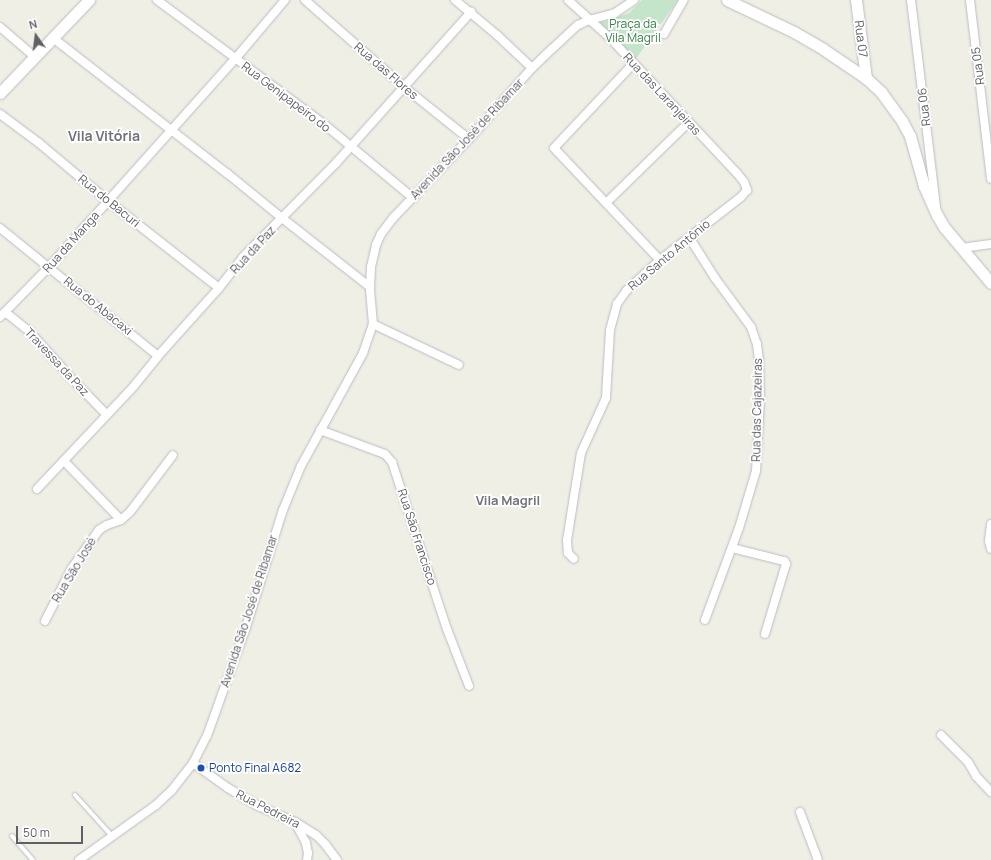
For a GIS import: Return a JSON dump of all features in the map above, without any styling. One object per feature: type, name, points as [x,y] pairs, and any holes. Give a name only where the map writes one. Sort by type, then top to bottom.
[{"type":"main road","points":[[0,93],[89,0]]},
{"type":"main road","points":[[727,0],[794,32],[866,78],[881,92],[902,121],[910,136],[924,186],[937,215],[991,283]]},
{"type":"main road","name":"Rua 07","points":[[856,0],[866,78]]},
{"type":"street","name":"Rua Genipapeiro do","points":[[157,0],[324,124],[413,198]]},
{"type":"street","name":"Rua da Manga","points":[[2,315],[49,267],[235,59],[285,0]]},
{"type":"street","name":"Rua das Flores","points":[[305,0],[404,87],[469,139]]},
{"type":"street","points":[[455,0],[471,12],[532,68]]},
{"type":"street","name":"Rua das Laranjeiras","points":[[568,0],[633,64],[744,182],[746,187],[745,194]]},
{"type":"street","name":"Avenida São José de Ribamar","points":[[79,860],[156,804],[172,790],[193,763],[207,736],[244,634],[283,510],[301,466],[363,353],[373,324],[370,287],[373,254],[381,234],[394,217],[469,139],[532,68],[578,25],[589,20],[615,13],[634,0]]},
{"type":"street","points":[[664,34],[684,0]]},
{"type":"street","name":"Rua 06","points":[[912,0],[937,215]]},
{"type":"street","name":"Rua 05","points":[[970,0],[991,179]]},
{"type":"street","name":"Rua da Paz","points":[[37,489],[134,386],[158,356],[244,257],[351,146],[471,12]]},
{"type":"street","points":[[0,27],[35,57]]},
{"type":"street","points":[[53,38],[171,129],[370,287]]},
{"type":"street","points":[[633,64],[554,148],[660,260]]},
{"type":"street","name":"Rua do Bacuri","points":[[0,114],[39,143],[108,201],[218,288]]},
{"type":"street","points":[[606,203],[688,123]]},
{"type":"street","name":"Rua Santo Antônio","points":[[574,559],[567,548],[567,540],[580,460],[584,444],[598,419],[606,398],[610,330],[617,304],[627,290],[660,260],[745,194]]},
{"type":"street","name":"Rua do Abacaxi","points":[[0,228],[158,356]]},
{"type":"street","name":"Rua das Cajazeiras","points":[[689,237],[715,278],[751,327],[757,344],[760,400],[756,471],[732,548],[705,620]]},
{"type":"street","points":[[962,248],[991,244]]},
{"type":"street","name":"Travessa da Paz","points":[[2,315],[13,318],[29,331],[72,380],[106,415]]},
{"type":"street","points":[[373,324],[459,365]]},
{"type":"street","name":"Rua São Francisco","points":[[320,430],[385,454],[392,462],[447,629],[470,686]]},
{"type":"street","name":"Rua São José","points":[[45,621],[61,589],[83,551],[99,530],[107,525],[121,520],[130,512],[173,455]]},
{"type":"street","points":[[64,461],[121,520]]},
{"type":"street","points":[[991,524],[989,541],[991,549]]},
{"type":"street","points":[[732,548],[784,561],[786,564],[765,634]]},
{"type":"street","points":[[941,735],[968,762],[976,776],[991,792]]},
{"type":"street","name":"Rua Pedreira","points":[[193,763],[228,788],[256,805],[295,822],[316,835],[337,860]]},
{"type":"street","points":[[800,812],[818,860]]},
{"type":"street","points":[[295,822],[306,843],[308,853],[307,860]]},
{"type":"lane","points":[[75,794],[112,836]]},
{"type":"lane","points":[[12,836],[33,860]]},
{"type":"green space","name":"Praça da Vila Magril","points":[[642,0],[678,0],[635,60],[600,23],[629,13]]},
{"type":"place","name":"Ponto Final A682","points":[[201,768]]},
{"type":"district","name":"Vila Vitória","points":[[104,136]]},
{"type":"district","name":"Vila Magril","points":[[508,500]]}]
